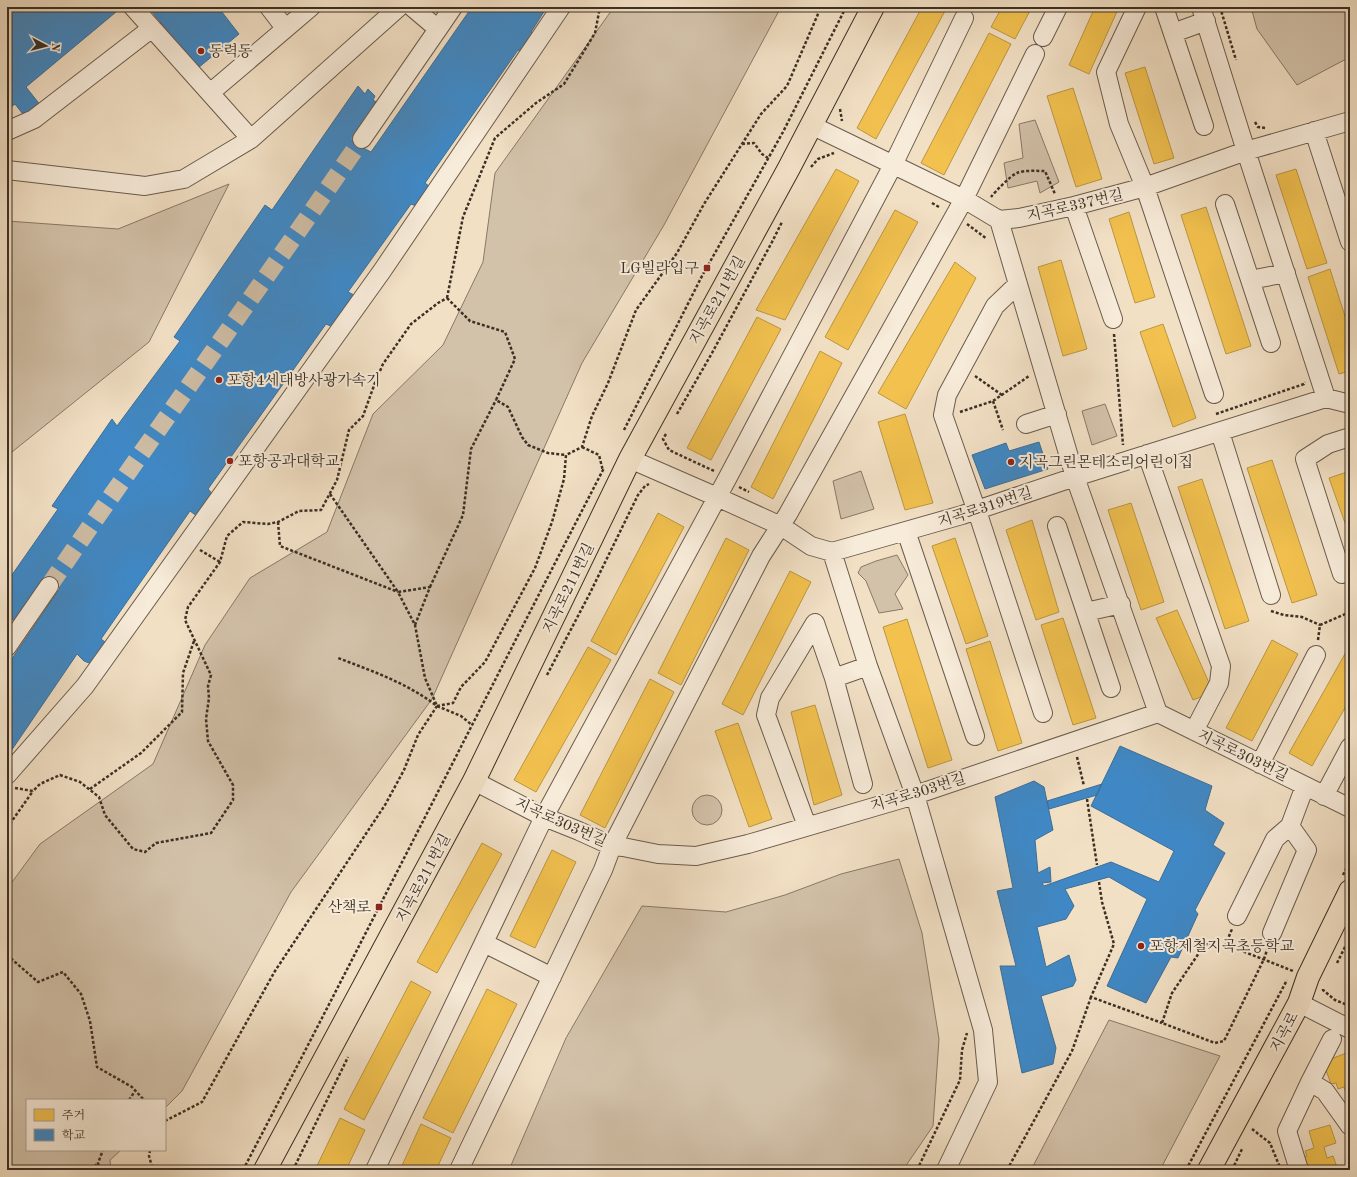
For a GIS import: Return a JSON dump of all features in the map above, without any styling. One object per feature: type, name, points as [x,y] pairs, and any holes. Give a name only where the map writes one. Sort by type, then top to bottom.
[{"type":"main road","name":"지곡로211번길","points":[[265,1170],[474,781],[630,459],[785,175],[873,7]]},
{"type":"main road","name":"지곡로","points":[[1209,1170],[1299,1004],[1305,974],[1350,891]]},
{"type":"street","points":[[133,7],[251,139]]},
{"type":"street","points":[[269,7],[285,28]]},
{"type":"street","points":[[210,93],[310,7]]},
{"type":"street","points":[[7,170],[145,186],[184,179],[251,139],[399,7]]},
{"type":"street","points":[[412,7],[438,29]]},
{"type":"street","points":[[362,139],[453,7]]},
{"type":"street","points":[[10,781],[85,686],[382,271],[561,7]]},
{"type":"street","points":[[1043,37],[1058,7]]},
{"type":"street","points":[[1137,7],[1106,72],[1119,124],[1145,188],[1214,394]]},
{"type":"street","points":[[1164,7],[1204,126]]},
{"type":"street","points":[[1173,33],[1204,14],[1246,151],[1326,398],[1350,404]]},
{"type":"street","points":[[375,1170],[544,817],[717,497],[893,165],[964,18]]},
{"type":"street","points":[[7,130],[34,119],[152,28]]},
{"type":"street","points":[[459,1170],[603,870],[612,846],[761,556],[781,526],[964,199],[1035,54]]},
{"type":"street","name":"지곡로337번길","points":[[999,220],[1020,218],[1145,188],[1246,151],[1350,121]]},
{"type":"street","points":[[811,125],[964,199],[999,220],[1075,477],[1121,604],[1158,713]]},
{"type":"street","points":[[1314,131],[1350,242]]},
{"type":"street","points":[[1225,204],[1271,343]]},
{"type":"street","points":[[1074,206],[1113,319]]},
{"type":"street","points":[[1250,280],[1286,273]]},
{"type":"street","points":[[1018,284],[995,306],[947,395],[943,415],[977,510],[1043,713]]},
{"type":"street","name":"지곡로319번길","points":[[832,552],[977,510],[1146,454],[1326,398]]},
{"type":"street","points":[[1026,424],[1056,414]]},
{"type":"street","points":[[1220,432],[1271,595]]},
{"type":"street","points":[[1342,574],[1305,459],[1328,444],[1350,437]]},
{"type":"street","points":[[1146,454],[1221,666],[1219,683],[1194,731]]},
{"type":"street","points":[[630,459],[781,526],[811,546],[832,552],[868,666],[915,795],[983,1030],[988,1082],[946,1170]]},
{"type":"street","points":[[1058,526],[1110,688]]},
{"type":"street","points":[[906,531],[975,736]]},
{"type":"street","points":[[7,647],[48,586]]},
{"type":"street","points":[[1086,612],[1121,604]]},
{"type":"street","points":[[807,826],[766,715],[770,698],[815,623],[834,678],[863,784]]},
{"type":"street","points":[[1260,764],[1316,654]]},
{"type":"street","points":[[834,678],[868,666]]},
{"type":"street","name":"지곡로303번길","points":[[474,781],[544,817],[612,846],[658,854],[696,856],[748,844],[915,795],[1158,713],[1350,808]]},
{"type":"street","points":[[1324,796],[1350,747]]},
{"type":"street","points":[[1238,916],[1275,839],[1290,826],[1305,786]]},
{"type":"street","points":[[1272,933],[1307,850],[1290,826]]},
{"type":"street","points":[[484,943],[552,978]]},
{"type":"street","points":[[1299,1004],[1350,1029]]},
{"type":"street","points":[[1299,1170],[1287,1130],[1332,1039]]},
{"type":"street","points":[[1310,1082],[1325,1091],[1350,1126]]},
{"type":"path","points":[[7,828],[33,791],[40,784],[60,775],[80,782],[100,797],[106,815],[133,849],[145,852],[156,843],[211,833],[233,800],[233,785],[208,741],[206,719],[209,698],[208,686],[211,675],[185,620],[188,607],[220,562],[227,536],[243,522],[268,524],[278,522],[299,511],[321,510],[337,480],[349,430],[363,416],[383,364],[411,324],[438,303],[447,298],[463,217],[495,138],[536,103],[564,84],[595,33],[600,7]]},
{"type":"path","points":[[496,400],[508,407],[522,437],[528,445],[548,453],[566,455],[582,447],[592,416],[608,383],[636,310],[677,253],[704,204],[761,114],[787,86],[821,7]]},
{"type":"path","points":[[621,436],[702,276],[783,132],[846,7]]},
{"type":"path","points":[[742,144],[754,143],[762,154],[768,158]]},
{"type":"path","points":[[808,170],[818,159],[825,156]]},
{"type":"path","points":[[988,200],[1016,173],[1034,171],[1046,171],[1056,196]]},
{"type":"path","points":[[673,420],[712,353],[785,215]]},
{"type":"path","points":[[964,222],[986,238],[989,243]]},
{"type":"path","points":[[415,625],[430,587],[463,515],[471,449],[516,359],[505,332],[470,322],[447,298]]},
{"type":"path","points":[[1113,319],[1123,445]]},
{"type":"path","points":[[962,367],[1002,395]]},
{"type":"path","points":[[944,417],[993,401],[1033,373]]},
{"type":"path","points":[[993,401],[1003,430]]},
{"type":"path","points":[[666,433],[663,439],[669,450],[714,471]]},
{"type":"path","points":[[582,447],[599,455],[602,471]]},
{"type":"path","points":[[166,1120],[202,1102],[275,971],[385,805],[404,770],[418,735],[436,706],[453,703],[461,688],[485,662],[532,574],[552,522],[564,479],[566,455]]},
{"type":"path","points":[[243,1170],[354,957],[606,464]]},
{"type":"path","points":[[545,679],[589,595],[638,495],[645,486],[655,482]]},
{"type":"path","points":[[330,494],[398,592],[415,625],[425,678],[436,706]]},
{"type":"path","points":[[278,522],[280,546],[398,592],[430,587]]},
{"type":"path","points":[[187,543],[220,562]]},
{"type":"path","points":[[1271,595],[1271,611],[1284,615],[1302,617],[1320,624],[1350,612]]},
{"type":"path","points":[[1316,654],[1320,624]]},
{"type":"path","points":[[90,789],[141,753],[182,712],[183,673],[194,641]]},
{"type":"path","points":[[338,658],[384,676],[422,694],[436,706],[462,716],[472,725]]},
{"type":"path","points":[[1084,754],[1077,756],[1084,786]]},
{"type":"path","points":[[10,781],[33,791]]},
{"type":"path","points":[[1087,799],[1097,865]]},
{"type":"path","points":[[1008,1170],[1072,1052],[1091,997],[1114,944],[1102,902],[1099,882]]},
{"type":"path","points":[[1334,967],[1350,936]]},
{"type":"path","points":[[1162,1023],[1172,993],[1205,944],[1232,947],[1305,974],[1335,1000],[1350,1006]]},
{"type":"path","points":[[7,955],[38,982],[62,972],[81,994],[90,1021],[98,1067],[132,1087],[143,1099]]},
{"type":"path","points":[[1091,997],[1215,1043],[1224,1041],[1264,959]]},
{"type":"path","points":[[1186,1170],[1305,974]]},
{"type":"path","points":[[917,1170],[960,1080],[962,1050],[966,1033],[971,1032]]},
{"type":"path","points":[[292,1170],[348,1056]]},
{"type":"path","points":[[130,1099],[135,1091]]},
{"type":"path","points":[[1252,1129],[1270,1143],[1281,1170]]},
{"type":"path","points":[[90,1170],[98,1163],[103,1151]]},
{"type":"path","points":[[150,1151],[149,1156],[153,1170]]},
{"type":"path","points":[[98,1163],[100,1170]]},
{"type":"shaded area","points":[[614,7],[781,7],[664,225],[582,363],[432,699],[291,892],[182,1091],[166,1107],[166,1099],[26,1099],[26,1151],[120,1151],[110,1160],[111,1170],[7,1170],[7,889],[40,844],[153,764],[205,645],[250,578],[327,532],[373,414],[443,345],[483,262],[495,173]]},
{"type":"shaded area","points":[[1251,7],[1350,7],[1350,57],[1297,85],[1257,29]]},
{"type":"shaded area","points":[[1035,120],[1059,182],[1040,193],[1037,181],[1008,188],[1004,163],[1023,158],[1019,124]]},
{"type":"shaded area","points":[[229,184],[149,342],[7,456],[7,221],[118,229]]},
{"type":"shaded area","points":[[1105,404],[1117,436],[1092,445],[1082,411]]},
{"type":"shaded area","points":[[861,471],[874,509],[841,519],[833,481]]},
{"type":"shaded area","points":[[897,555],[908,575],[895,594],[903,609],[879,613],[866,581],[858,573],[861,567]]},
{"type":"shaded area","points":[[707,795],[718,799],[722,810],[718,821],[707,825],[696,821],[692,810],[696,799]]},
{"type":"shaded area","points":[[899,859],[922,933],[939,1039],[933,1126],[903,1170],[509,1170],[566,1038],[642,906],[726,912],[785,895],[841,874]]},
{"type":"shaded area","points":[[1109,1020],[1220,1056],[1160,1170],[1031,1170]]},
{"type":"building: 주거","points":[[922,7],[939,7],[945,11],[876,139],[857,128]]},
{"type":"building: 주거","points":[[1002,7],[1032,7],[1015,39],[991,27]]},
{"type":"building: 주거","points":[[1095,7],[1119,7],[1089,74],[1069,65]]},
{"type":"building: 주거","points":[[989,33],[1011,44],[944,175],[921,163]]},
{"type":"building: 주거","points":[[1145,67],[1174,158],[1154,164],[1125,73]]},
{"type":"building: 주거","points":[[1073,88],[1102,179],[1076,187],[1047,96]]},
{"type":"building: 주거","points":[[1350,164],[1350,179],[1346,166]]},
{"type":"building: 주거","points":[[836,169],[859,181],[785,320],[756,310]]},
{"type":"building: 주거","points":[[1296,169],[1327,263],[1307,269],[1276,175]]},
{"type":"building: 주거","points":[[1206,207],[1251,346],[1226,354],[1181,215]]},
{"type":"building: 주거","points":[[895,210],[918,222],[848,350],[825,337]]},
{"type":"building: 주거","points":[[1129,212],[1155,297],[1135,303],[1109,219]]},
{"type":"building: 주거","points":[[1061,260],[1087,349],[1063,356],[1038,267]]},
{"type":"building: 주거","points":[[955,262],[976,278],[906,409],[878,393]]},
{"type":"building: 주거","points":[[1330,269],[1350,332],[1350,371],[1339,374],[1308,277]]},
{"type":"building: 주거","points":[[757,317],[781,329],[711,460],[687,448]]},
{"type":"building: 주거","points":[[1163,324],[1196,418],[1173,427],[1140,332]]},
{"type":"building: 주거","points":[[820,351],[842,363],[773,499],[751,487]]},
{"type":"building: 주거","points":[[905,414],[933,503],[905,510],[878,422]]},
{"type":"building: 주거","points":[[1272,460],[1317,595],[1292,603],[1247,468]]},
{"type":"building: 주거","points":[[1350,471],[1350,537],[1329,478]]},
{"type":"building: 주거","points":[[1202,479],[1249,621],[1225,629],[1178,487]]},
{"type":"building: 주거","points":[[1131,503],[1164,602],[1141,610],[1108,510]]},
{"type":"building: 주거","points":[[658,513],[684,527],[616,655],[591,641]]},
{"type":"building: 주거","points":[[1032,520],[1059,612],[1036,620],[1006,530]]},
{"type":"building: 주거","points":[[726,538],[749,550],[681,685],[658,673]]},
{"type":"building: 주거","points":[[955,538],[988,636],[966,644],[932,546]]},
{"type":"building: 주거","points":[[790,571],[811,582],[743,715],[722,704]]},
{"type":"building: 주거","points":[[1177,610],[1213,692],[1193,700],[1156,618]]},
{"type":"building: 주거","points":[[1063,618],[1096,718],[1073,725],[1041,625]]},
{"type":"building: 주거","points":[[907,619],[952,760],[928,768],[883,627]]},
{"type":"building: 주거","points":[[1272,640],[1298,654],[1252,741],[1226,728]]},
{"type":"building: 주거","points":[[990,641],[1022,743],[998,751],[966,649]]},
{"type":"building: 주거","points":[[1350,645],[1350,699],[1312,766],[1289,753]]},
{"type":"building: 주거","points":[[588,647],[611,660],[536,792],[514,780]]},
{"type":"building: 주거","points":[[650,679],[674,692],[605,828],[580,815]]},
{"type":"building: 주거","points":[[815,705],[842,795],[814,805],[791,712]]},
{"type":"building: 주거","points":[[738,723],[772,819],[749,827],[715,731]]},
{"type":"building: 주거","points":[[482,843],[502,854],[437,973],[417,962]]},
{"type":"building: 주거","points":[[552,850],[576,862],[535,948],[510,936]]},
{"type":"building: 주거","points":[[411,981],[431,992],[364,1120],[344,1109]]},
{"type":"building: 주거","points":[[487,989],[517,1004],[453,1133],[423,1118]]},
{"type":"building: 주거","points":[[1349,1052],[1350,1105],[1344,1087],[1338,1089],[1336,1083],[1331,1084],[1323,1062]]},
{"type":"building: 주거","points":[[340,1118],[365,1130],[346,1170],[315,1170]]},
{"type":"building: 주거","points":[[421,1124],[451,1138],[436,1170],[400,1170]]},
{"type":"building: 주거","points":[[1330,1125],[1336,1143],[1324,1147],[1327,1158],[1333,1156],[1338,1170],[1314,1170],[1313,1166],[1304,1168],[1301,1158],[1307,1156],[1305,1151],[1314,1148],[1309,1131]]},
{"type":"building: 학교","points":[[7,7],[112,7],[116,12],[26,87],[41,106],[26,118],[15,104],[7,110]]},
{"type":"building: 학교","name":"동력동","points":[[148,7],[218,7],[239,34],[198,68]]},
{"type":"building: 학교","name":"포항4세대방사광가속기","points":[[472,7],[547,7],[531,32],[537,36],[527,54],[518,50],[425,183],[433,189],[421,208],[411,204],[348,292],[354,295],[333,327],[326,324],[208,489],[216,498],[201,519],[190,511],[101,639],[109,645],[97,666],[84,661],[77,654],[7,757],[7,666],[60,588],[46,578],[13,620],[7,616],[7,582],[58,509],[52,506],[112,419],[117,426],[180,341],[174,337],[265,205],[272,210],[358,86],[365,94],[368,89],[375,96],[373,100],[381,105],[354,143],[371,152]]},
{"type":"building: 학교","name":"지곡그린몬테소리어린이집","points":[[1039,442],[1048,469],[985,489],[972,455],[1006,443],[1009,451]]},
{"type":"building: 학교","name":"포항제철지곡초등학교","points":[[1120,746],[1212,786],[1205,810],[1224,823],[1213,845],[1225,853],[1195,910],[1198,914],[1178,958],[1171,957],[1146,1003],[1107,986],[1147,899],[1109,877],[1065,889],[1074,906],[1066,919],[1037,927],[1046,967],[1069,955],[1076,980],[1073,986],[1041,996],[1056,1048],[1053,1064],[1022,1073],[1000,966],[1016,966],[997,891],[1013,888],[995,797],[1034,781],[1044,787],[1053,830],[1035,840],[1038,873],[1050,867],[1051,882],[1042,883],[1044,886],[1111,862],[1159,882],[1174,851],[1091,806]]},
{"type":"building: 학교","points":[[1102,784],[1097,795],[1049,809],[1047,801]]},
{"type":"tunnel","points":[[49,586],[362,139]]},
{"type":"place","name":"동력동","points":[[201,51]]},
{"type":"place","name":"LG빌라입구","points":[[707,268]]},
{"type":"place","name":"포항4세대방사광가속기","points":[[219,380]]},
{"type":"place","name":"포항공과대학교","points":[[230,461]]},
{"type":"place","name":"지곡그린몬테소리어린이집","points":[[1011,462]]},
{"type":"place","name":"산책로","points":[[379,907]]},
{"type":"place","name":"포항제철지곡초등학교","points":[[1141,946]]}]
